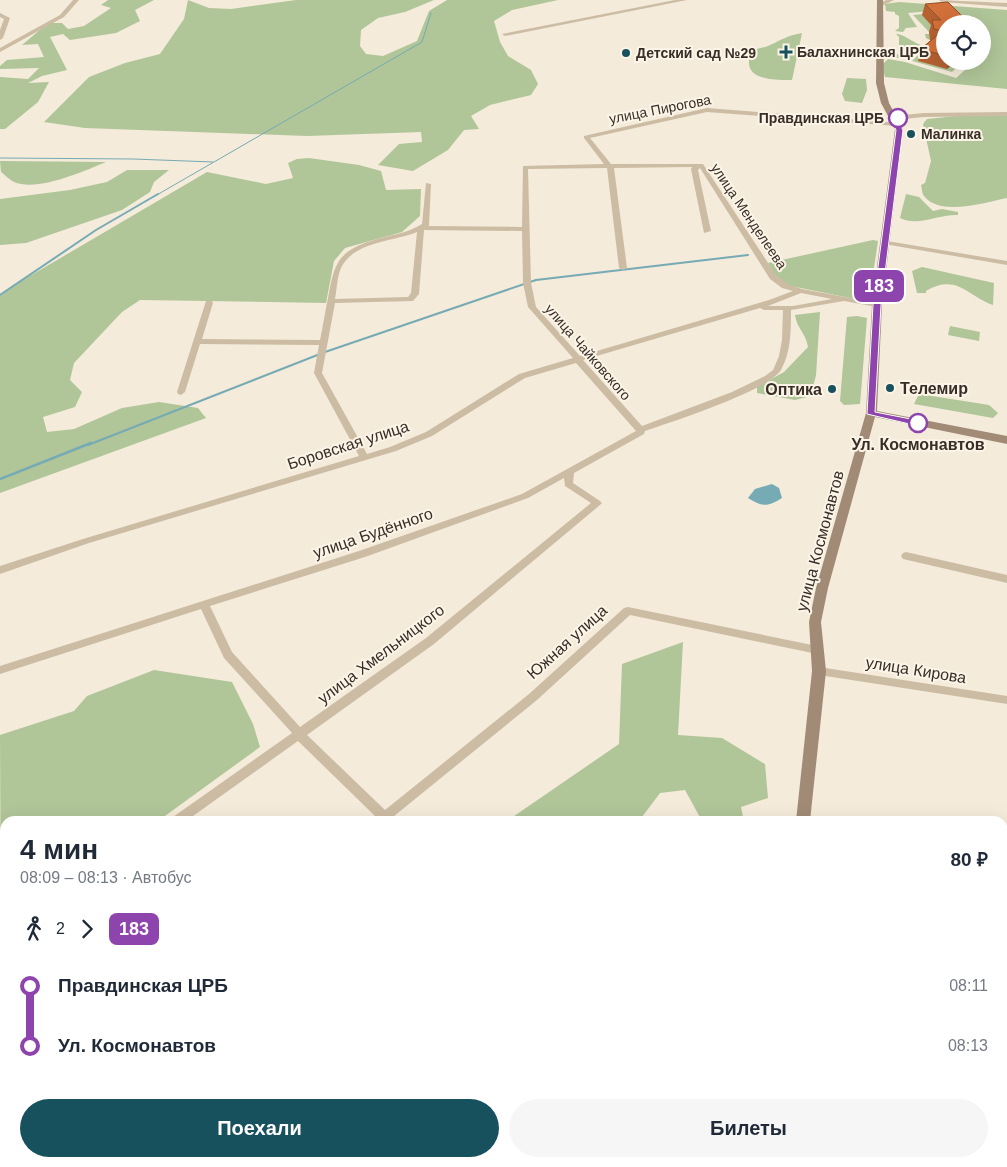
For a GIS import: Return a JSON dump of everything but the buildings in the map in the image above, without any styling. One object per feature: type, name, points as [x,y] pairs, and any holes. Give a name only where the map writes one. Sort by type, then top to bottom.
[{"type":"street","points":[[0,50],[62,16],[76,0]]},
{"type":"street","points":[[657,0],[662,4]]},
{"type":"street","points":[[505,34],[684,0]]},
{"type":"street","points":[[891,0],[880,3],[879,52],[882,95],[895,121]]},
{"type":"street","points":[[942,0],[1007,5]]},
{"type":"street","points":[[0,15],[7,18],[0,38]]},
{"type":"street","name":"улица Пирогова","points":[[610,167],[586,137],[707,110],[895,121],[924,115],[1007,114]]},
{"type":"street","name":"улица Космонавтов","points":[[804,816],[819,671],[815,622],[822,588],[871,414],[877,305],[900,130],[895,121]]},
{"type":"street","points":[[623,268],[610,167],[701,166]]},
{"type":"street","name":"улица Менделеева","points":[[707,231],[694,169],[701,166],[773,278],[785,286],[800,291]]},
{"type":"street","name":"улица Чайковского","points":[[610,167],[526,167],[525,229],[527,283],[532,307],[640,430]]},
{"type":"street","points":[[365,458],[318,372],[338,269],[342,259],[353,249],[406,236],[426,225],[428,184]]},
{"type":"street","points":[[421,228],[525,229]]},
{"type":"street","points":[[332,301],[410,299],[414,294],[421,228]]},
{"type":"street","points":[[884,242],[1007,263]]},
{"type":"street","name":"улица Менделеева","points":[[784,296],[785,286]]},
{"type":"street","name":"Боровская улица","points":[[0,570],[86,541],[393,449],[429,434],[522,376],[753,308],[800,291],[877,305]]},
{"type":"street","name":"Боровская улица","points":[[753,308],[787,308],[846,299]]},
{"type":"street","points":[[181,392],[208,303]]},
{"type":"street","name":"улица Будённого","points":[[0,670],[362,554],[525,496],[641,432],[640,430],[739,393],[775,372],[787,344],[787,308]]},
{"type":"street","points":[[197,341],[324,343]]},
{"type":"street","points":[[871,414],[1007,440]]},
{"type":"street","name":"улица Хмельницкого","points":[[183,816],[430,641],[597,503],[568,484],[570,472]]},
{"type":"street","points":[[906,556],[1007,579]]},
{"type":"street","points":[[204,604],[228,655],[300,735],[379,816]]},
{"type":"street","name":"Южная улица","points":[[386,816],[533,696],[628,611],[818,650]]},
{"type":"street","name":"улица Кирова","points":[[819,671],[1007,700]]},
{"type":"green space","points":[[108,0],[154,0],[135,10],[140,21],[116,33],[70,40],[63,34],[50,37],[67,70],[42,76],[28,83],[49,82],[38,102],[5,129],[0,129],[0,77],[28,79],[39,68],[0,69],[0,66],[7,60],[44,57],[38,44],[22,45],[48,23],[62,23],[68,29],[84,26],[111,8],[101,5]]},
{"type":"green space","points":[[188,0],[209,8],[231,9],[296,0],[434,0],[405,12],[378,18],[361,30],[360,46],[366,54],[383,56],[417,41],[429,11],[447,0],[558,0],[512,10],[494,21],[500,42],[508,56],[531,70],[538,84],[531,95],[490,105],[471,116],[479,129],[464,130],[448,150],[413,171],[378,165],[399,144],[422,142],[421,132],[307,136],[85,128],[44,122],[89,77],[125,63],[160,54],[184,19]]},
{"type":"green space","points":[[899,2],[1007,10],[1007,89],[885,77],[882,65],[888,59],[905,62],[956,78],[965,70],[991,70],[991,15],[961,15],[955,9],[908,13],[917,27],[906,28],[903,32],[895,31],[899,28],[899,16],[895,12],[886,11],[885,4]]},
{"type":"green space","points":[[953,11],[951,15],[936,15],[936,68],[912,61],[932,41],[926,38],[925,34],[929,34],[929,32],[913,15]]},
{"type":"green space","points":[[802,33],[792,80],[766,78],[759,76],[750,69],[750,57],[755,50],[789,36]]},
{"type":"green space","points":[[896,34],[902,35],[921,45],[906,58],[897,58],[894,55],[899,54],[899,37]]},
{"type":"green space","points":[[847,78],[866,79],[867,90],[862,103],[845,101],[842,94]]},
{"type":"green space","points":[[966,115],[1007,115],[1007,198],[976,205],[941,206],[931,202],[922,192],[921,185],[925,183],[931,161],[923,124],[927,119]]},
{"type":"green space","points":[[309,158],[359,165],[381,171],[386,190],[421,189],[420,216],[402,232],[345,248],[334,261],[326,303],[140,300],[122,312],[74,363],[70,380],[82,392],[75,407],[43,417],[47,432],[74,429],[122,408],[159,402],[198,408],[206,418],[0,493],[0,296],[23,280],[207,172],[266,184],[293,178],[288,163],[297,159]]},
{"type":"green space","points":[[0,161],[106,162],[61,179],[24,184],[14,182],[1,172]]},
{"type":"green space","points":[[127,170],[169,170],[154,182],[150,192],[122,210],[26,243],[0,245],[0,199],[70,190],[107,182]]},
{"type":"green space","points":[[906,194],[919,197],[933,211],[942,209],[958,212],[958,215],[921,221],[900,218]]},
{"type":"green space","points":[[873,240],[878,241],[870,294],[855,299],[791,286],[776,277],[768,263]]},
{"type":"green space","points":[[922,267],[994,283],[993,305],[954,285],[946,284],[937,286],[926,291],[926,293],[917,293],[912,271]]},
{"type":"green space","points":[[820,312],[816,375],[811,396],[795,400],[757,393],[757,387],[784,372],[808,347],[795,315]]},
{"type":"green space","points":[[847,317],[867,318],[860,404],[844,405],[840,401]]},
{"type":"green space","points":[[950,326],[980,332],[979,341],[948,335]]},
{"type":"green space","points":[[919,394],[989,405],[998,413],[993,418],[914,404]]},
{"type":"green space","points":[[683,642],[678,735],[722,738],[765,764],[768,798],[741,807],[743,816],[699,816],[685,790],[660,793],[643,816],[514,816],[619,744],[622,664]]},
{"type":"green space","points":[[154,670],[232,682],[253,724],[260,747],[165,816],[0,816],[0,735],[74,711],[87,696]]},
{"type":"water","points":[[772,484],[779,488],[782,498],[765,505],[748,498],[755,489]]},
{"type":"waterway","points":[[155,196],[422,42],[431,13]]},
{"type":"waterway","points":[[0,158],[213,162]]},
{"type":"waterway","points":[[0,295],[96,230],[158,194]]},
{"type":"waterway","points":[[325,352],[536,280],[748,255]]},
{"type":"waterway","points":[[88,445],[320,354]]},
{"type":"waterway","points":[[0,479],[91,443]]},
{"type":"bus line","name":"183","points":[[898,118],[893,118],[900,130],[877,305],[871,414],[918,423]]},
{"type":"place","name":"Балахнинская ЦРБ","points":[[786,52]]},
{"type":"place","name":"Детский сад №29","points":[[626,53]]},
{"type":"place","name":"Правдинская ЦРБ","points":[[898,118]]},
{"type":"place","name":"Малинка","points":[[911,134]]},
{"type":"place","name":"Телемир","points":[[890,388]]},
{"type":"place","name":"Оптика","points":[[832,389]]},
{"type":"place","name":"Ул. Космонавтов","points":[[918,423]]}]
